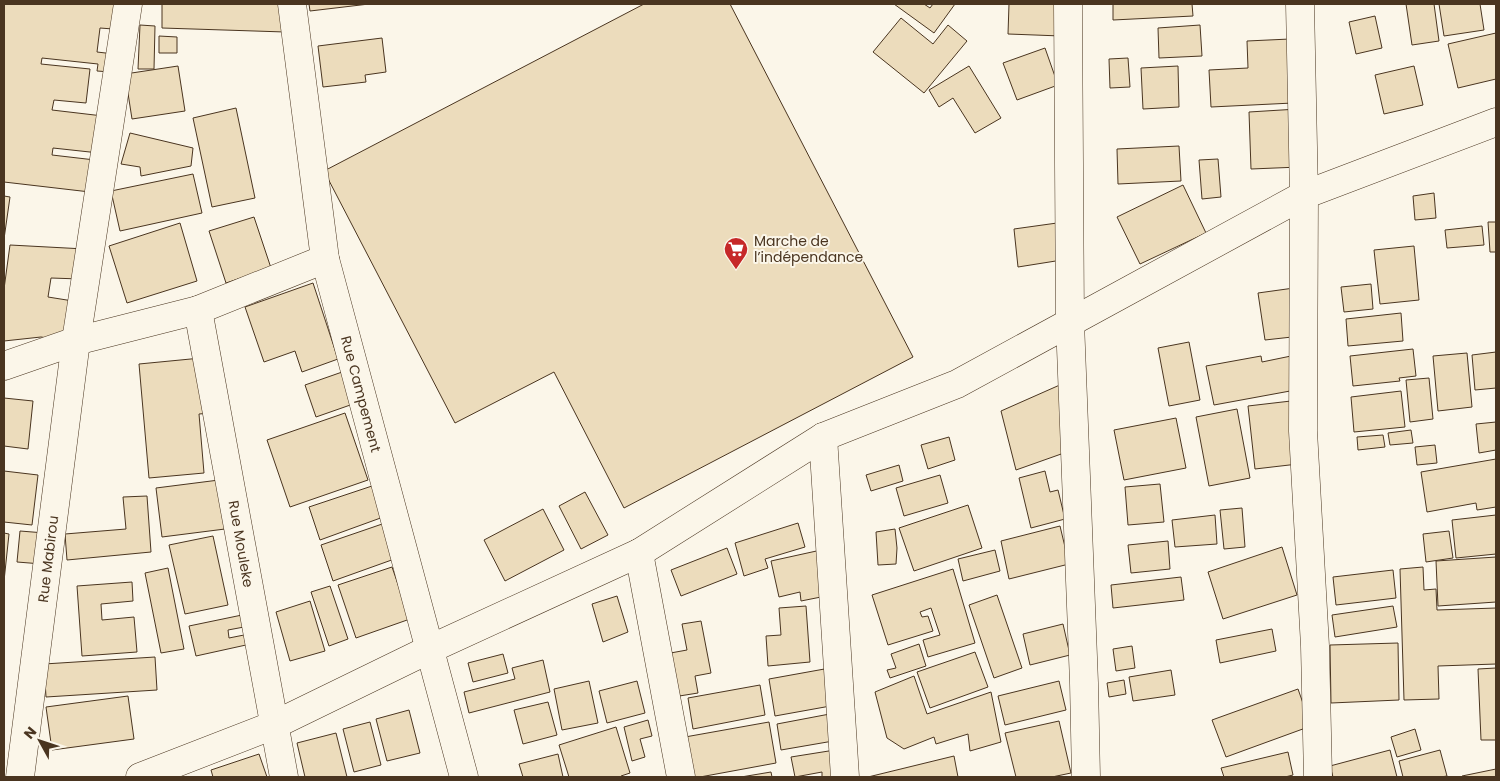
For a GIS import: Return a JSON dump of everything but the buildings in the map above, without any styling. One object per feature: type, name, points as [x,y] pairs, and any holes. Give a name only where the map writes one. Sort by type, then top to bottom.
[{"type":"street","name":"Rue Mabirou","points":[[20,777],[76,340],[128,4]]},
{"type":"street","name":"Rue Campement","points":[[292,4],[325,258],[464,777]]},
{"type":"street","points":[[1068,4],[1070,322],[1086,777]]},
{"type":"street","points":[[1300,4],[1304,195],[1303,431],[1316,646],[1318,777]]},
{"type":"street","points":[[140,777],[274,725],[430,649],[639,553],[824,437],[957,384],[1304,195],[1496,122]]},
{"type":"street","points":[[4,366],[76,340],[198,310],[325,258]]},
{"type":"street","name":"Rue Mouleke","points":[[198,310],[284,777]]},
{"type":"street","points":[[824,437],[845,777]]},
{"type":"street","points":[[639,553],[681,777]]},
{"type":"place","name":"Marche de l’indépendance","points":[[736,270]]}]
